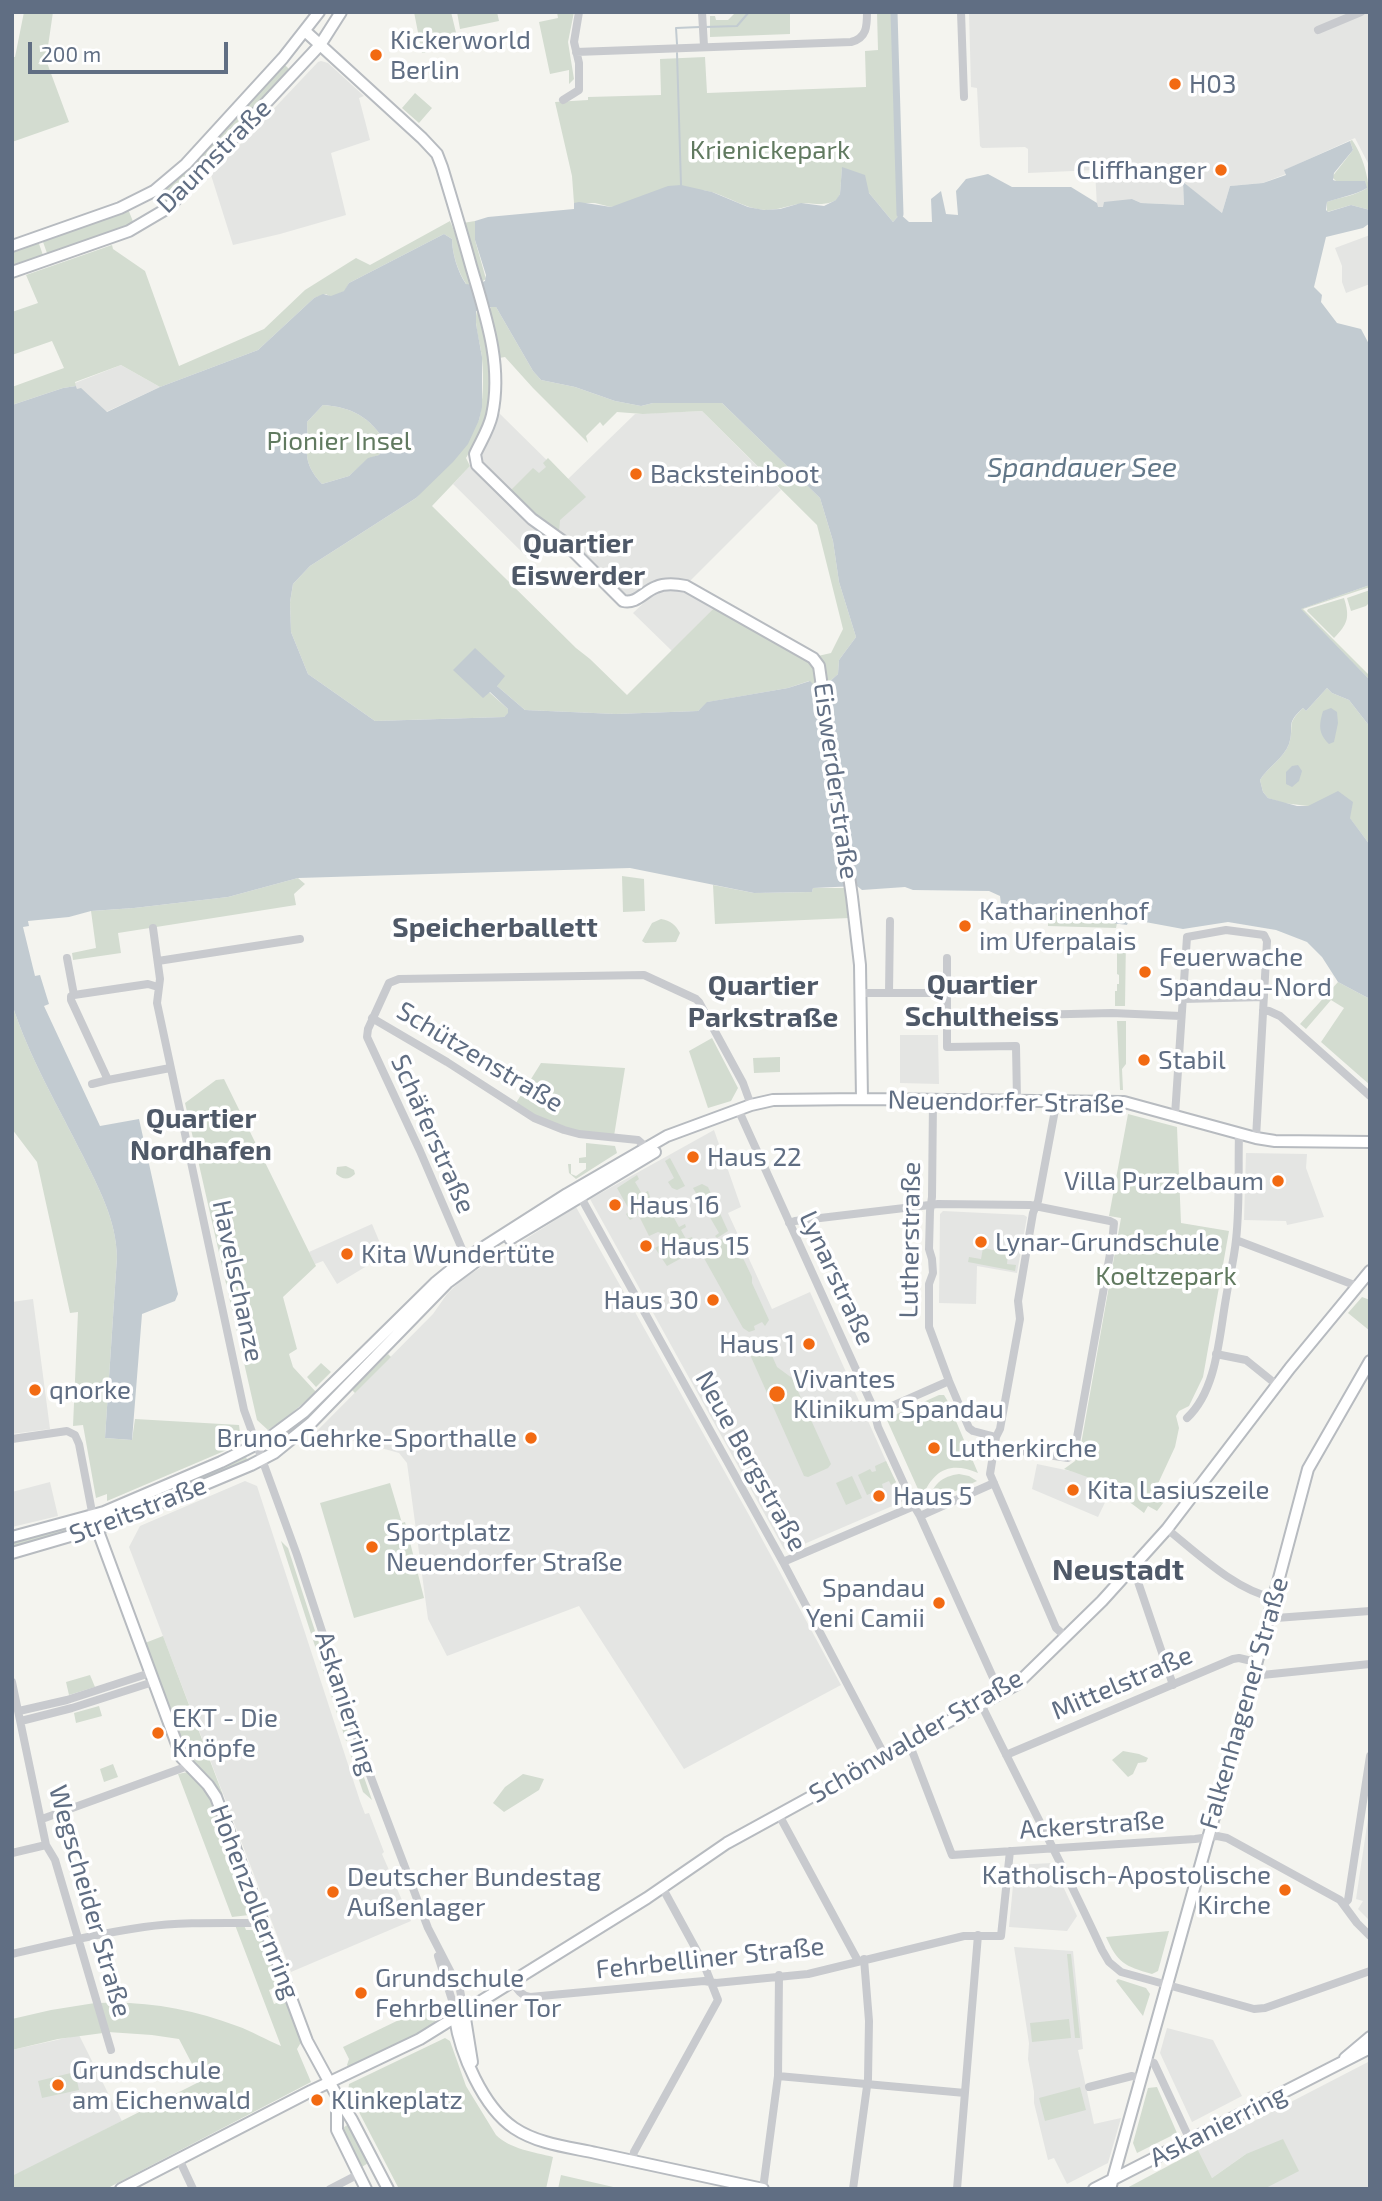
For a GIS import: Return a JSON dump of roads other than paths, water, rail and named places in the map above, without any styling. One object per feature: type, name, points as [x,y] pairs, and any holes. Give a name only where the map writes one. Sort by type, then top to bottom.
[{"type":"street","name":"Daumstraße","points":[[12,246],[120,208],[142,198],[167,181],[186,164],[283,58],[319,12]]},
{"type":"street","name":"Daumstraße","points":[[12,272],[129,231],[153,218],[181,195],[320,45],[341,12]]},
{"type":"street","points":[[563,100],[579,90],[575,31],[579,12]]},
{"type":"street","points":[[576,52],[851,42],[861,37],[867,28],[867,12]]},
{"type":"street","points":[[961,12],[964,96]]},
{"type":"street","points":[[1318,30],[1361,12]]},
{"type":"street","points":[[702,17],[704,46]]},
{"type":"street","points":[[305,31],[320,45]]},
{"type":"street","name":"Eiswerderstraße","points":[[320,45],[437,154],[442,167],[485,314],[494,355],[494,403],[490,424],[475,454],[477,465],[532,519],[564,542],[623,601],[638,600],[657,586],[686,586],[813,658],[819,666],[860,965],[862,1100]]},
{"type":"street","points":[[283,58],[296,71]]},
{"type":"street","points":[[142,198],[153,218]]},
{"type":"street","points":[[890,921],[890,993]]},
{"type":"street","name":"Havelschanze","points":[[153,928],[160,979],[157,1003],[170,1068],[244,1410],[262,1460]]},
{"type":"street","points":[[1175,1115],[1187,937],[1226,930],[1264,935],[1267,941],[1256,1138]]},
{"type":"street","points":[[158,961],[300,939]]},
{"type":"street","points":[[66,958],[72,1006],[108,1080]]},
{"type":"street","points":[[947,958],[947,1047],[1020,1046],[1017,1100]]},
{"type":"street","points":[[372,1018],[389,983],[399,979],[644,975],[699,1002],[751,1105]]},
{"type":"street","points":[[72,995],[148,984],[158,987]]},
{"type":"street","points":[[861,993],[947,993]]},
{"type":"street","points":[[1183,999],[1264,997]]},
{"type":"street","points":[[1263,1010],[1280,1016],[1370,1096]]},
{"type":"street","points":[[1029,1015],[1112,1013],[1181,1016]]},
{"type":"street","name":"Schützenstraße","points":[[372,1018],[534,1118],[579,1134],[638,1140],[649,1151]]},
{"type":"street","name":"Schäferstraße","points":[[372,1018],[367,1037],[462,1249],[472,1259]]},
{"type":"street","points":[[92,1084],[170,1068]]},
{"type":"street","name":"Neuendorfer Straße","points":[[257,1445],[304,1412],[435,1283],[578,1192],[649,1151],[667,1136],[751,1105],[773,1100],[1124,1102],[1256,1138],[1275,1141],[1370,1142]]},
{"type":"street","name":"Lutherstraße","points":[[933,1100],[929,1249],[933,1273],[929,1284],[929,1327],[971,1430],[996,1437]]},
{"type":"street","points":[[1055,1101],[1018,1301],[1020,1319],[990,1474],[1056,1628],[1066,1637]]},
{"type":"street","name":"Lynarstraße","points":[[738,1109],[878,1427],[1000,1693]]},
{"type":"street","points":[[1186,1418],[1196,1409],[1207,1385],[1216,1354],[1236,1240],[1239,1133]]},
{"type":"street","name":"Neue Bergstraße","points":[[578,1192],[783,1562],[885,1756]]},
{"type":"street","points":[[789,1223],[931,1205],[1036,1206],[1110,1221],[1115,1227],[1074,1454],[1068,1458],[994,1447]]},
{"type":"street","points":[[1236,1240],[1370,1292]]},
{"type":"street","name":"Neuendorfer Straße","points":[[262,1460],[311,1423],[472,1259]]},
{"type":"street","name":"Schönwalder Straße","points":[[121,2189],[329,2082],[420,2039],[714,1852],[1017,1684],[1066,1637],[1167,1529],[1277,1385],[1370,1271]]},
{"type":"street","points":[[1216,1354],[1245,1360],[1277,1385]]},
{"type":"street","name":"Falkenhagener Straße","points":[[1111,2184],[1312,1461],[1370,1361]]},
{"type":"street","points":[[874,1414],[949,1381]]},
{"type":"street","points":[[12,1438],[67,1431],[75,1434],[93,1517]]},
{"type":"street","name":"Streitstraße","points":[[12,1537],[93,1517],[257,1445]]},
{"type":"street","name":"Streitstraße","points":[[12,1553],[97,1529],[262,1460]]},
{"type":"street","name":"Askanierring","points":[[262,1460],[297,1555],[364,1759],[459,2015],[460,2044],[475,2075],[500,2115],[527,2136],[632,2162],[763,2189]]},
{"type":"street","points":[[920,1516],[994,1483]]},
{"type":"street","points":[[783,1562],[914,1506]]},
{"type":"street","name":"Hohenzollernring","points":[[93,1517],[182,1758],[216,1797],[307,2041],[388,2189]]},
{"type":"street","points":[[1167,1529],[1224,1574],[1266,1597],[1274,1598]]},
{"type":"street","points":[[1128,1572],[1137,1579],[1173,1685]]},
{"type":"street","points":[[1269,1617],[1370,1611]]},
{"type":"street","name":"Mittelstraße","points":[[1006,1755],[1233,1659],[1239,1658],[1262,1675],[1370,1664]]},
{"type":"street","points":[[18,1716],[151,1677]]},
{"type":"street","name":"Wegscheider Straße","points":[[12,1682],[46,1845],[55,1860],[111,2050]]},
{"type":"street","points":[[981,1704],[1102,1950],[1109,1962],[1121,1972],[1254,2009],[1265,2008],[1370,1971]]},
{"type":"street","name":"Ackerstraße","points":[[909,1743],[952,1855],[1217,1836],[1227,1838],[1344,1904],[1350,1915],[1370,1936]]},
{"type":"street","points":[[1344,1904],[1348,1900],[1370,1756]]},
{"type":"street","points":[[41,1819],[188,1766]]},
{"type":"street","points":[[779,1815],[861,1960],[870,2034],[867,2084],[853,2189]]},
{"type":"street","points":[[12,1853],[46,1845]]},
{"type":"street","name":"Fehrbelliner Straße","points":[[512,1981],[523,1996],[530,1997],[716,1983],[808,1974],[944,1940],[978,1935],[1001,1936],[1010,1851]]},
{"type":"street","points":[[632,2162],[718,2000],[703,1962],[662,1887]]},
{"type":"street","points":[[12,1954],[78,1938],[146,1927],[205,1922],[256,1923],[262,1920]]},
{"type":"street","points":[[957,2189],[978,1935]]},
{"type":"street","points":[[763,2189],[778,2076],[779,1975]]},
{"type":"street","name":"Askanierring","points":[[1341,2062],[1370,2037]]},
{"type":"street","name":"Askanierring","points":[[1094,2189],[1111,2184],[1190,2140],[1370,2048]]},
{"type":"street","points":[[1146,2061],[1154,2063],[1190,2140]]},
{"type":"street","points":[[778,2076],[965,2093]]},
{"type":"street","points":[[1089,2087],[1132,2076],[1141,2079]]},
{"type":"street","name":"Hohenzollernring","points":[[337,2096],[337,2130],[366,2189]]},
{"type":"street","points":[[179,2159],[193,2189]]},
{"type":"street","points":[[330,2189],[359,2174]]},
{"type":"water","name":"Spandauer See","points":[[1350,141],[1353,150],[1334,173],[1333,180],[1365,181],[1367,188],[1327,202],[1328,212],[1351,205],[1370,210],[1370,223],[1363,228],[1326,237],[1314,287],[1322,295],[1321,302],[1337,323],[1361,329],[1370,346],[1370,585],[1301,609],[1370,680],[1370,727],[1349,700],[1327,688],[1306,711],[1303,708],[1294,718],[1287,749],[1260,780],[1263,792],[1268,798],[1297,806],[1308,806],[1338,791],[1353,802],[1350,818],[1370,845],[1370,999],[1338,982],[1322,957],[1307,942],[1276,930],[1228,922],[1183,929],[1129,919],[1127,925],[1060,916],[1001,904],[1000,896],[989,891],[913,890],[905,887],[862,890],[857,886],[813,888],[812,892],[754,893],[630,868],[298,878],[228,897],[91,911],[69,917],[28,921],[29,926],[23,927],[35,976],[40,975],[49,1004],[44,1006],[100,1126],[139,1119],[178,1294],[175,1301],[142,1314],[132,1440],[105,1438],[117,1257],[114,1230],[101,1192],[35,1062],[12,1004],[12,405],[76,386],[107,412],[160,387],[258,350],[314,298],[344,291],[349,283],[444,234],[452,239],[456,263],[466,284],[474,285],[485,281],[486,275],[475,240],[475,221],[488,217],[574,209],[574,203],[579,202],[611,207],[668,186],[681,185],[712,192],[748,207],[764,210],[801,203],[824,206],[836,200],[840,194],[842,167],[865,175],[869,193],[893,222],[900,214],[909,222],[932,222],[931,199],[941,191],[946,214],[958,215],[956,191],[966,179],[988,174],[1012,187],[1071,187],[1097,203],[1098,207],[1103,207],[1104,202],[1132,199],[1141,203],[1184,205],[1183,182],[1222,213],[1230,186],[1263,183],[1286,175],[1284,170]],"holes":[[[496,307],[541,380],[641,406],[653,403],[722,403],[820,498],[833,541],[839,582],[856,637],[839,660],[838,674],[828,683],[813,684],[810,681],[788,688],[707,702],[698,711],[616,714],[525,710],[497,686],[505,676],[475,648],[453,670],[483,698],[490,692],[508,709],[504,717],[375,721],[308,674],[291,632],[290,602],[293,584],[310,566],[416,498],[468,444],[482,407],[482,357],[476,311]],[[323,405],[343,408],[359,415],[373,426],[386,443],[379,455],[368,458],[349,476],[322,484],[308,461],[307,422]]]},
{"type":"water","points":[[1331,708],[1337,712],[1338,723],[1334,742],[1329,744],[1320,725],[1323,711]]},
{"type":"water","points":[[1298,765],[1302,771],[1299,781],[1292,787],[1286,784],[1286,772],[1292,766]]},
{"type":"waterway","points":[[705,27],[737,26],[749,12]]},
{"type":"waterway","points":[[894,12],[900,214]]},
{"type":"waterway","points":[[677,44],[676,28],[700,27]]},
{"type":"waterway","points":[[677,53],[681,185]]},
{"type":"place","name":"Kickerworld Berlin","points":[[376,55]]},
{"type":"place","name":"H03","points":[[1175,84]]},
{"type":"place","name":"Cliffhanger","points":[[1221,170]]},
{"type":"place","name":"Backsteinboot","points":[[636,474]]},
{"type":"place","name":"Katharinenhof im Uferpalais","points":[[965,926]]},
{"type":"place","name":"Feuerwache Spandau-Nord","points":[[1145,972]]},
{"type":"place","name":"Stabil","points":[[1144,1060]]},
{"type":"place","name":"Haus 22","points":[[693,1157]]},
{"type":"place","name":"Villa Purzelbaum","points":[[1278,1181]]},
{"type":"place","name":"Haus 16","points":[[615,1205]]},
{"type":"place","name":"Lynar-Grundschule","points":[[981,1242]]},
{"type":"place","name":"Haus 15","points":[[646,1246]]},
{"type":"place","name":"Kita Wundertüte","points":[[347,1254]]},
{"type":"place","name":"Haus 30","points":[[713,1300]]},
{"type":"place","name":"Haus 1","points":[[809,1344]]},
{"type":"place","name":"qnorke","points":[[35,1390]]},
{"type":"place","name":"Vivantes Klinikum Spandau","points":[[777,1394]]},
{"type":"place","name":"Bruno-Gehrke-Sporthalle","points":[[531,1438]]},
{"type":"place","name":"Lutherkirche","points":[[934,1448]]},
{"type":"place","name":"Kita Lasiuszeile","points":[[1073,1490]]},
{"type":"place","name":"Haus 5","points":[[879,1496]]},
{"type":"place","name":"Sportplatz Neuendorfer Straße","points":[[372,1547]]},
{"type":"place","name":"Spandau Yeni Camii","points":[[939,1603]]},
{"type":"place","name":"EKT - Die Knöpfe","points":[[158,1733]]},
{"type":"place","name":"Katholisch-Apostolische Kirche","points":[[1285,1890]]},
{"type":"place","name":"Deutscher Bundestag Außenlager","points":[[333,1892]]},
{"type":"place","name":"Grundschule Fehrbelliner Tor","points":[[361,1993]]},
{"type":"place","name":"Grundschule am Eichenwald","points":[[58,2085]]},
{"type":"place","name":"Klinkeplatz","points":[[317,2100]]},
{"type":"district","name":"Quartier Eiswerder","points":[[578,560]]},
{"type":"district","name":"Speicherballett","points":[[495,928]]},
{"type":"district","name":"Quartier Schultheiss","points":[[982,1001]]},
{"type":"district","name":"Quartier Parkstraße","points":[[763,1002]]},
{"type":"district","name":"Quartier Nordhafen","points":[[201,1135]]},
{"type":"district","name":"Neustadt","points":[[1118,1570]]},
{"type":"park label","name":"Krienickepark","points":[[770,150]]},
{"type":"park label","name":"Pionier Insel","points":[[339,441]]},
{"type":"park label","name":"Koeltzepark","points":[[1166,1276]]}]
